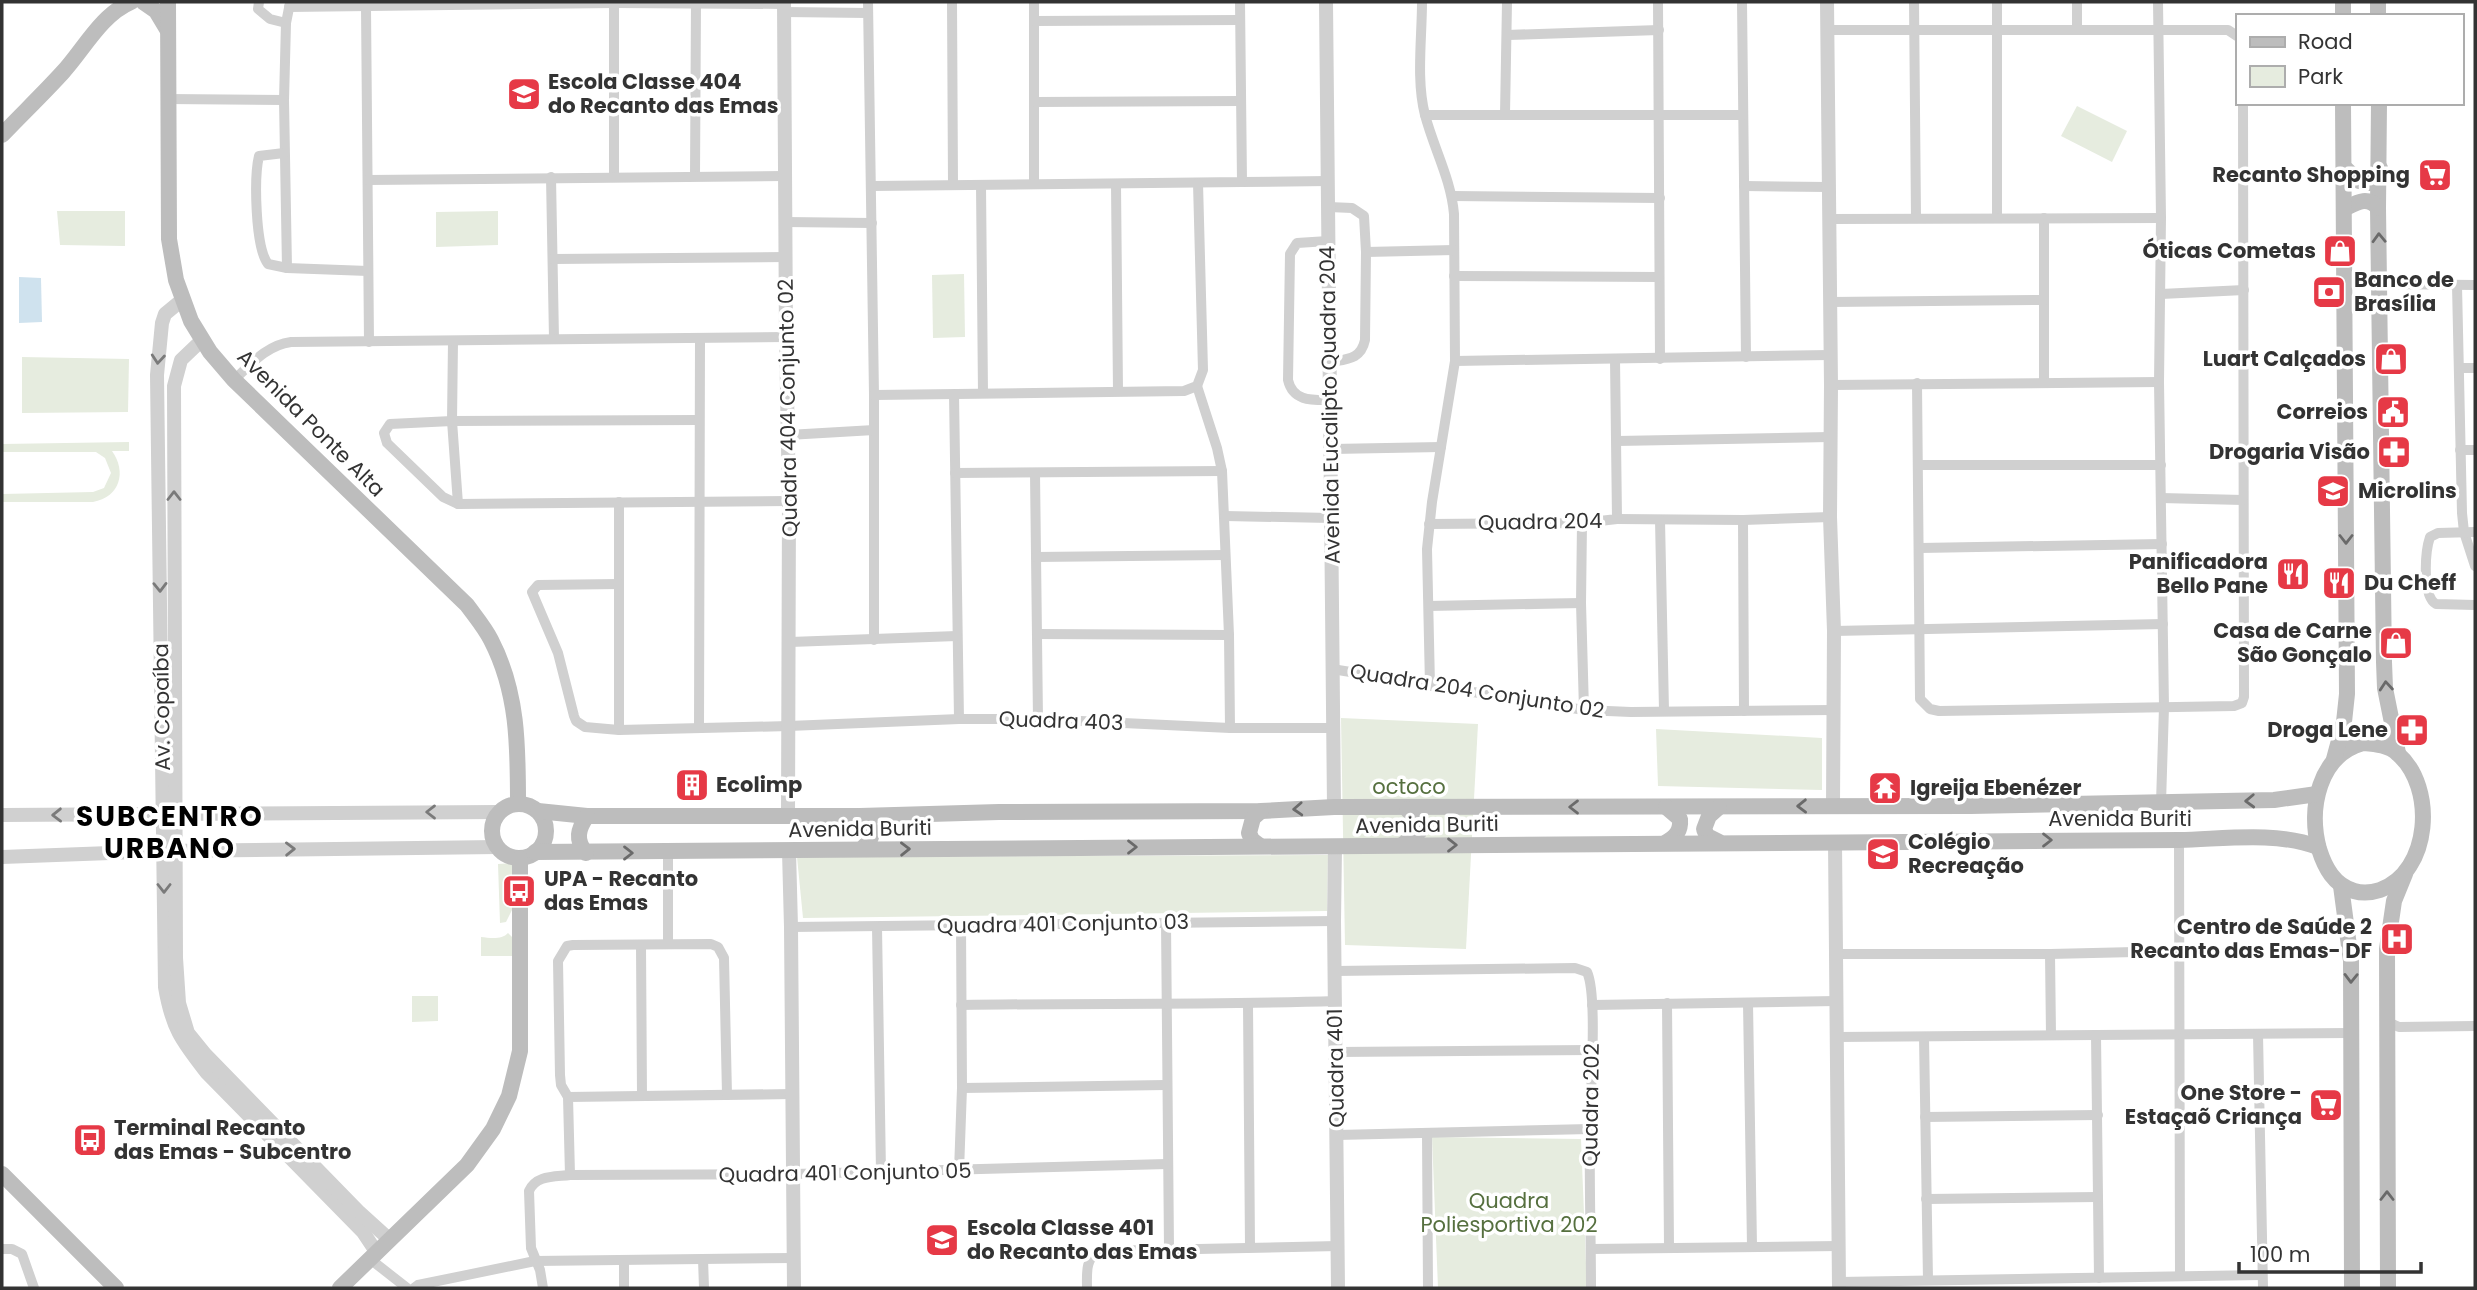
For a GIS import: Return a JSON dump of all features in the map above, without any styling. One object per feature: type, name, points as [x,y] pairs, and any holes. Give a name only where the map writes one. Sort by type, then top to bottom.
[{"type":"main road","points":[[99,27],[110,2]]},
{"type":"main road","points":[[2,135],[64,71],[99,27],[122,6],[131,2]]},
{"type":"main road","points":[[144,2],[156,11],[169,34]]},
{"type":"main road","name":"Avenida Ponte Alta","points":[[168,2],[169,239],[182,300],[202,340],[234,380],[467,605],[490,637],[503,665],[515,708],[518,742],[517,803]]},
{"type":"main road","points":[[2343,105],[2347,694],[2344,722],[2334,759],[2323,776],[2317,794],[2315,823],[2318,847],[2326,869],[2341,886],[2371,893],[2389,887],[2405,874]]},
{"type":"main road","points":[[2379,105],[2385,688],[2398,753],[2419,789],[2423,819],[2414,861],[2405,874],[2394,901],[2387,949],[2392,1027],[2388,1288]]},
{"type":"main road","points":[[2345,168],[2359,181],[2368,183],[2374,180],[2380,168]]},
{"type":"main road","points":[[2343,209],[2367,200],[2378,208]]},
{"type":"main road","points":[[2334,759],[2350,746],[2363,743],[2377,744],[2398,753]]},
{"type":"main road","name":"Avenida Buriti","points":[[517,803],[526,804],[538,811],[587,816],[860,816],[1261,811],[1334,807],[1407,809],[2161,803],[2274,800],[2317,794]]},
{"type":"main road","points":[[498,848],[492,834],[492,825],[499,812],[517,803]]},
{"type":"main road","points":[[1665,807],[1680,819],[1681,825],[1674,838],[1665,844]]},
{"type":"main road","points":[[1719,807],[1709,816],[1704,829],[1707,836],[1719,842]]},
{"type":"main road","points":[[1402,845],[1419,832],[1420,823],[1407,809]]},
{"type":"main road","points":[[340,1288],[477,1153],[500,1117],[509,1096],[520,1051],[528,855],[545,839],[547,831],[538,811]]},
{"type":"main road","points":[[1260,846],[1252,840],[1249,833],[1253,818],[1261,811]]},
{"type":"main road","points":[[586,853],[579,842],[578,834],[587,816]]},
{"type":"main road","points":[[860,816],[871,826],[873,833],[862,849]]},
{"type":"main road","name":"Avenida Buriti","points":[[498,848],[508,856],[862,849],[2179,840],[2285,837],[2318,847]]},
{"type":"main road","points":[[2341,886],[2351,961],[2349,1033],[2352,1288]]},
{"type":"main road","points":[[2,1174],[116,1288]]},
{"type":"street","points":[[259,2],[258,9],[265,17],[286,23]]},
{"type":"street","points":[[952,2],[953,185]]},
{"type":"street","points":[[1034,2],[1034,184]]},
{"type":"street","points":[[1240,2],[1242,182]]},
{"type":"street","name":"Avenida Eucalipto Quadra 204","points":[[1326,2],[1334,807]]},
{"type":"street","points":[[1422,2],[1422,96],[1425,115],[1452,195],[1454,250],[1455,361],[1429,524],[1430,686]]},
{"type":"street","points":[[1505,114],[1507,2]]},
{"type":"street","points":[[1658,2],[1660,359]]},
{"type":"street","points":[[1742,2],[1746,357]]},
{"type":"street","points":[[1827,2],[1830,517],[1834,631],[1833,806]]},
{"type":"street","points":[[1914,2],[1916,218]]},
{"type":"street","points":[[1997,2],[1997,217]]},
{"type":"street","points":[[2077,2],[2077,28]]},
{"type":"street","points":[[2158,2],[2161,218],[2159,382],[2164,707],[2161,803]]},
{"type":"street","points":[[614,3],[614,176]]},
{"type":"street","points":[[695,176],[696,3]]},
{"type":"street","points":[[287,268],[284,100],[289,4],[366,7],[696,3],[868,7],[874,395],[874,640]]},
{"type":"street","name":"Quadra 404 Conjunto 02","points":[[784,6],[790,642],[788,815]]},
{"type":"street","points":[[366,7],[369,342]]},
{"type":"street","points":[[1034,21],[1240,20]]},
{"type":"street","points":[[1827,30],[2158,29],[2228,30],[2236,35]]},
{"type":"street","points":[[1507,35],[1659,30]]},
{"type":"street","points":[[167,99],[284,100]]},
{"type":"street","points":[[1035,102],[1241,101]]},
{"type":"street","points":[[1917,383],[1920,699],[1930,709],[2234,706],[2242,703],[2243,105]]},
{"type":"street","points":[[1425,115],[1742,115]]},
{"type":"street","points":[[284,153],[259,156],[258,222],[264,258],[268,264],[287,268],[368,271]]},
{"type":"street","points":[[368,180],[785,176]]},
{"type":"street","points":[[551,177],[554,339]]},
{"type":"street","points":[[872,186],[1328,181]]},
{"type":"street","points":[[874,395],[1184,391],[1197,386],[1203,377],[1198,183]]},
{"type":"street","points":[[1116,184],[1118,391]]},
{"type":"street","points":[[981,185],[983,393]]},
{"type":"street","points":[[1744,186],[1828,187]]},
{"type":"street","points":[[1452,195],[1660,198]]},
{"type":"street","points":[[1329,207],[1352,208],[1364,216],[1366,252],[1363,350],[1353,358],[1331,362]]},
{"type":"street","points":[[2044,218],[2044,383]]},
{"type":"street","points":[[1829,219],[2161,218]]},
{"type":"street","points":[[786,222],[872,223]]},
{"type":"street","points":[[1328,242],[1297,243],[1290,254],[1288,380],[1290,388],[1299,397],[1331,400]]},
{"type":"street","points":[[1366,252],[1454,250]]},
{"type":"street","points":[[553,258],[786,257]]},
{"type":"street","points":[[1454,276],[1659,277]]},
{"type":"street","points":[[2381,284],[2475,285]]},
{"type":"street","points":[[2457,285],[2460,450],[2475,566]]},
{"type":"street","points":[[2161,294],[2244,290]]},
{"type":"street","name":"Av. Copaíba","points":[[170,813],[157,375],[165,314],[182,300]]},
{"type":"street","points":[[1830,302],[2044,300]]},
{"type":"street","points":[[234,380],[265,351],[280,344],[786,337]]},
{"type":"street","points":[[699,728],[700,338]]},
{"type":"street","name":"Av. Copaíba","points":[[202,340],[181,360],[174,386],[170,850],[164,987],[173,1025],[205,1072],[363,1231],[373,1256]]},
{"type":"street","points":[[453,341],[452,421],[458,504]]},
{"type":"street","points":[[1455,361],[1830,355]]},
{"type":"street","name":"Quadra 204","points":[[1429,524],[1581,523],[1617,519],[1615,359]]},
{"type":"street","points":[[2459,368],[2475,368]]},
{"type":"street","points":[[1831,385],[2159,382]]},
{"type":"street","points":[[1197,386],[1222,471],[1230,728]]},
{"type":"street","points":[[954,394],[959,719]]},
{"type":"street","points":[[699,420],[452,421],[390,424],[384,433],[387,443],[443,498],[458,504],[789,501]]},
{"type":"street","points":[[788,435],[874,430]]},
{"type":"street","points":[[1617,441],[1830,437]]},
{"type":"street","points":[[1332,449],[1441,447]]},
{"type":"street","points":[[2460,450],[2475,450]]},
{"type":"street","points":[[1919,465],[2161,465]]},
{"type":"street","points":[[955,473],[1222,471]]},
{"type":"street","points":[[1035,473],[1038,719]]},
{"type":"street","points":[[2161,498],[2243,500]]},
{"type":"street","points":[[619,502],[619,730]]},
{"type":"street","points":[[1225,516],[1331,518]]},
{"type":"street","points":[[1617,519],[1743,520],[1830,517]]},
{"type":"street","points":[[1660,520],[1664,711]]},
{"type":"street","points":[[1743,520],[1744,711]]},
{"type":"street","points":[[1581,523],[1584,710]]},
{"type":"street","points":[[2469,532],[2438,533],[2430,537],[2426,593],[2436,604],[2475,605]]},
{"type":"street","points":[[1920,548],[2162,544]]},
{"type":"street","points":[[1036,557],[1225,555]]},
{"type":"street","name":"Quadra 403","points":[[619,584],[538,585],[532,592],[558,653],[576,721],[585,727],[619,730],[1038,719],[1230,728],[1332,729]]},
{"type":"street","points":[[1429,606],[1581,603]]},
{"type":"street","points":[[1834,631],[2163,624]]},
{"type":"street","points":[[1037,634],[1229,635]]},
{"type":"street","points":[[790,642],[957,636]]},
{"type":"street","name":"Quadra 204 Conjunto 02","points":[[1332,669],[1584,710],[1833,710]]},
{"type":"street","points":[[2,815],[499,812]]},
{"type":"street","points":[[2179,840],[2180,1276]]},
{"type":"street","points":[[1835,842],[1839,1285],[1928,1280],[2054,1283],[2099,1278],[2262,1275]]},
{"type":"street","name":"Quadra 401","points":[[1335,847],[1338,1288]]},
{"type":"street","name":"Avenida Buriti","points":[[2,857],[170,850],[498,848]]},
{"type":"street","name":"Av. Copaíba","points":[[170,850],[179,1003],[188,1033],[331,1184],[390,1240]]},
{"type":"street","points":[[789,851],[794,1288]]},
{"type":"street","points":[[668,853],[668,944]]},
{"type":"street","name":"Quadra 401 Conjunto 03","points":[[791,927],[1334,920]]},
{"type":"street","points":[[1166,922],[1169,1248]]},
{"type":"street","points":[[959,1171],[962,1088],[961,925]]},
{"type":"street","points":[[877,927],[881,1172]]},
{"type":"street","points":[[641,944],[642,1096]]},
{"type":"street","points":[[570,1175],[568,1097],[561,1085],[560,1075],[558,961],[567,946],[711,944],[718,947],[723,952],[727,1095]]},
{"type":"street","points":[[1835,954],[2178,951]]},
{"type":"street","points":[[2050,954],[2051,1035]]},
{"type":"street","name":"Quadra 202","points":[[1335,971],[1581,968],[1587,972],[1592,1005],[1591,1288]]},
{"type":"street","points":[[961,1005],[1336,1001]]},
{"type":"street","points":[[1592,1005],[1836,1001]]},
{"type":"street","points":[[1667,1003],[1669,1247]]},
{"type":"street","points":[[1748,1003],[1752,1246]]},
{"type":"street","points":[[1248,1004],[1250,1246]]},
{"type":"street","points":[[2392,1027],[2475,1026]]},
{"type":"street","points":[[1838,1037],[2349,1033]]},
{"type":"street","points":[[2258,1034],[2263,1288]]},
{"type":"street","points":[[2096,1035],[2099,1278]]},
{"type":"street","points":[[1924,1037],[1928,1280]]},
{"type":"street","points":[[1337,1052],[1591,1050]]},
{"type":"street","points":[[962,1088],[1166,1085]]},
{"type":"street","points":[[568,1097],[792,1094]]},
{"type":"street","points":[[1925,1117],[2098,1115]]},
{"type":"street","points":[[1337,1135],[1590,1129]]},
{"type":"street","points":[[1427,1133],[1428,1288]]},
{"type":"street","name":"Quadra 401 Conjunto 05","points":[[536,1261],[529,1231],[529,1191],[537,1180],[570,1175],[959,1171],[1167,1164]]},
{"type":"street","points":[[1926,1199],[2098,1197]]},
{"type":"street","points":[[1087,1288],[1087,1264],[1098,1251],[1338,1246]]},
{"type":"street","points":[[1591,1250],[1839,1246]]},
{"type":"street","points":[[2,1249],[12,1249],[22,1254],[34,1288]]},
{"type":"street","points":[[373,1256],[407,1288]]},
{"type":"street","points":[[414,1288],[536,1261],[794,1258]]},
{"type":"street","points":[[703,1259],[704,1288]]},
{"type":"street","points":[[536,1261],[542,1288]]},
{"type":"street","points":[[624,1261],[624,1288]]},
{"type":"green space","points":[[2077,106],[2127,131],[2112,162],[2061,136]]},
{"type":"green space","points":[[57,211],[125,211],[125,246],[60,245]]},
{"type":"green space","points":[[498,211],[498,245],[436,247],[436,212]]},
{"type":"green space","points":[[964,274],[965,337],[933,338],[932,275]]},
{"type":"green space","points":[[22,357],[129,359],[128,412],[22,413]]},
{"type":"green space","points":[[129,442],[129,451],[112,451],[117,459],[120,475],[115,489],[102,499],[93,502],[2,502],[2,494],[93,492],[104,488],[111,473],[105,458],[96,452],[2,452],[2,444]]},
{"type":"green space","name":"octoco","points":[[1341,718],[1478,724],[1466,949],[1345,945]]},
{"type":"green space","points":[[1656,729],[1822,738],[1822,790],[1658,786]]},
{"type":"green space","points":[[1328,855],[1327,911],[803,918],[797,857]]},
{"type":"green space","points":[[512,863],[512,910],[506,922],[500,923],[498,864]]},
{"type":"green space","points":[[508,933],[512,937],[512,956],[481,956],[481,937],[499,938]]},
{"type":"green space","points":[[412,996],[438,996],[438,1021],[412,1022]]},
{"type":"green space","name":"Quadra Poliesportiva 202","points":[[1432,1137],[1581,1139],[1587,1288],[1438,1288]]},
{"type":"water","points":[[19,277],[41,278],[42,322],[19,323]]},
{"type":"place","name":"Escola Classe 404 do Recanto das Emas","points":[[524,94]]},
{"type":"place","name":"Recanto Shopping","points":[[2435,175]]},
{"type":"place","name":"Óticas Cometas","points":[[2340,251]]},
{"type":"place","name":"Banco de Brasília","points":[[2329,292]]},
{"type":"place","name":"Luart Calçados","points":[[2391,359]]},
{"type":"place","name":"Correios","points":[[2393,412]]},
{"type":"place","name":"Drogaria Visão","points":[[2394,452]]},
{"type":"place","name":"Microlins","points":[[2333,491]]},
{"type":"place","name":"Panificadora Bello Pane","points":[[2293,574]]},
{"type":"place","name":"Du Cheff","points":[[2339,583]]},
{"type":"place","name":"Casa de Carne São Gonçalo","points":[[2396,643]]},
{"type":"place","name":"Droga Lene","points":[[2412,730]]},
{"type":"place","name":"Ecolimp","points":[[692,785]]},
{"type":"place","name":"Igreija Ebenézer","points":[[1885,788]]},
{"type":"place","name":"Colégio Recreação","points":[[1883,854]]},
{"type":"place","name":"UPA - Recanto das Emas","points":[[519,891]]},
{"type":"place","name":"Centro de Saúde 2 Recanto das Emas- DF","points":[[2397,939]]},
{"type":"place","name":"One Store - Estaçaõ Criança","points":[[2326,1105]]},
{"type":"place","name":"Terminal Recanto das Emas - Subcentro","points":[[90,1140]]},
{"type":"place","name":"Escola Classe 401 do Recanto das Emas","points":[[942,1240]]},
{"type":"district","name":"SUBCENTRO URBANO","points":[[170,832]]}]
